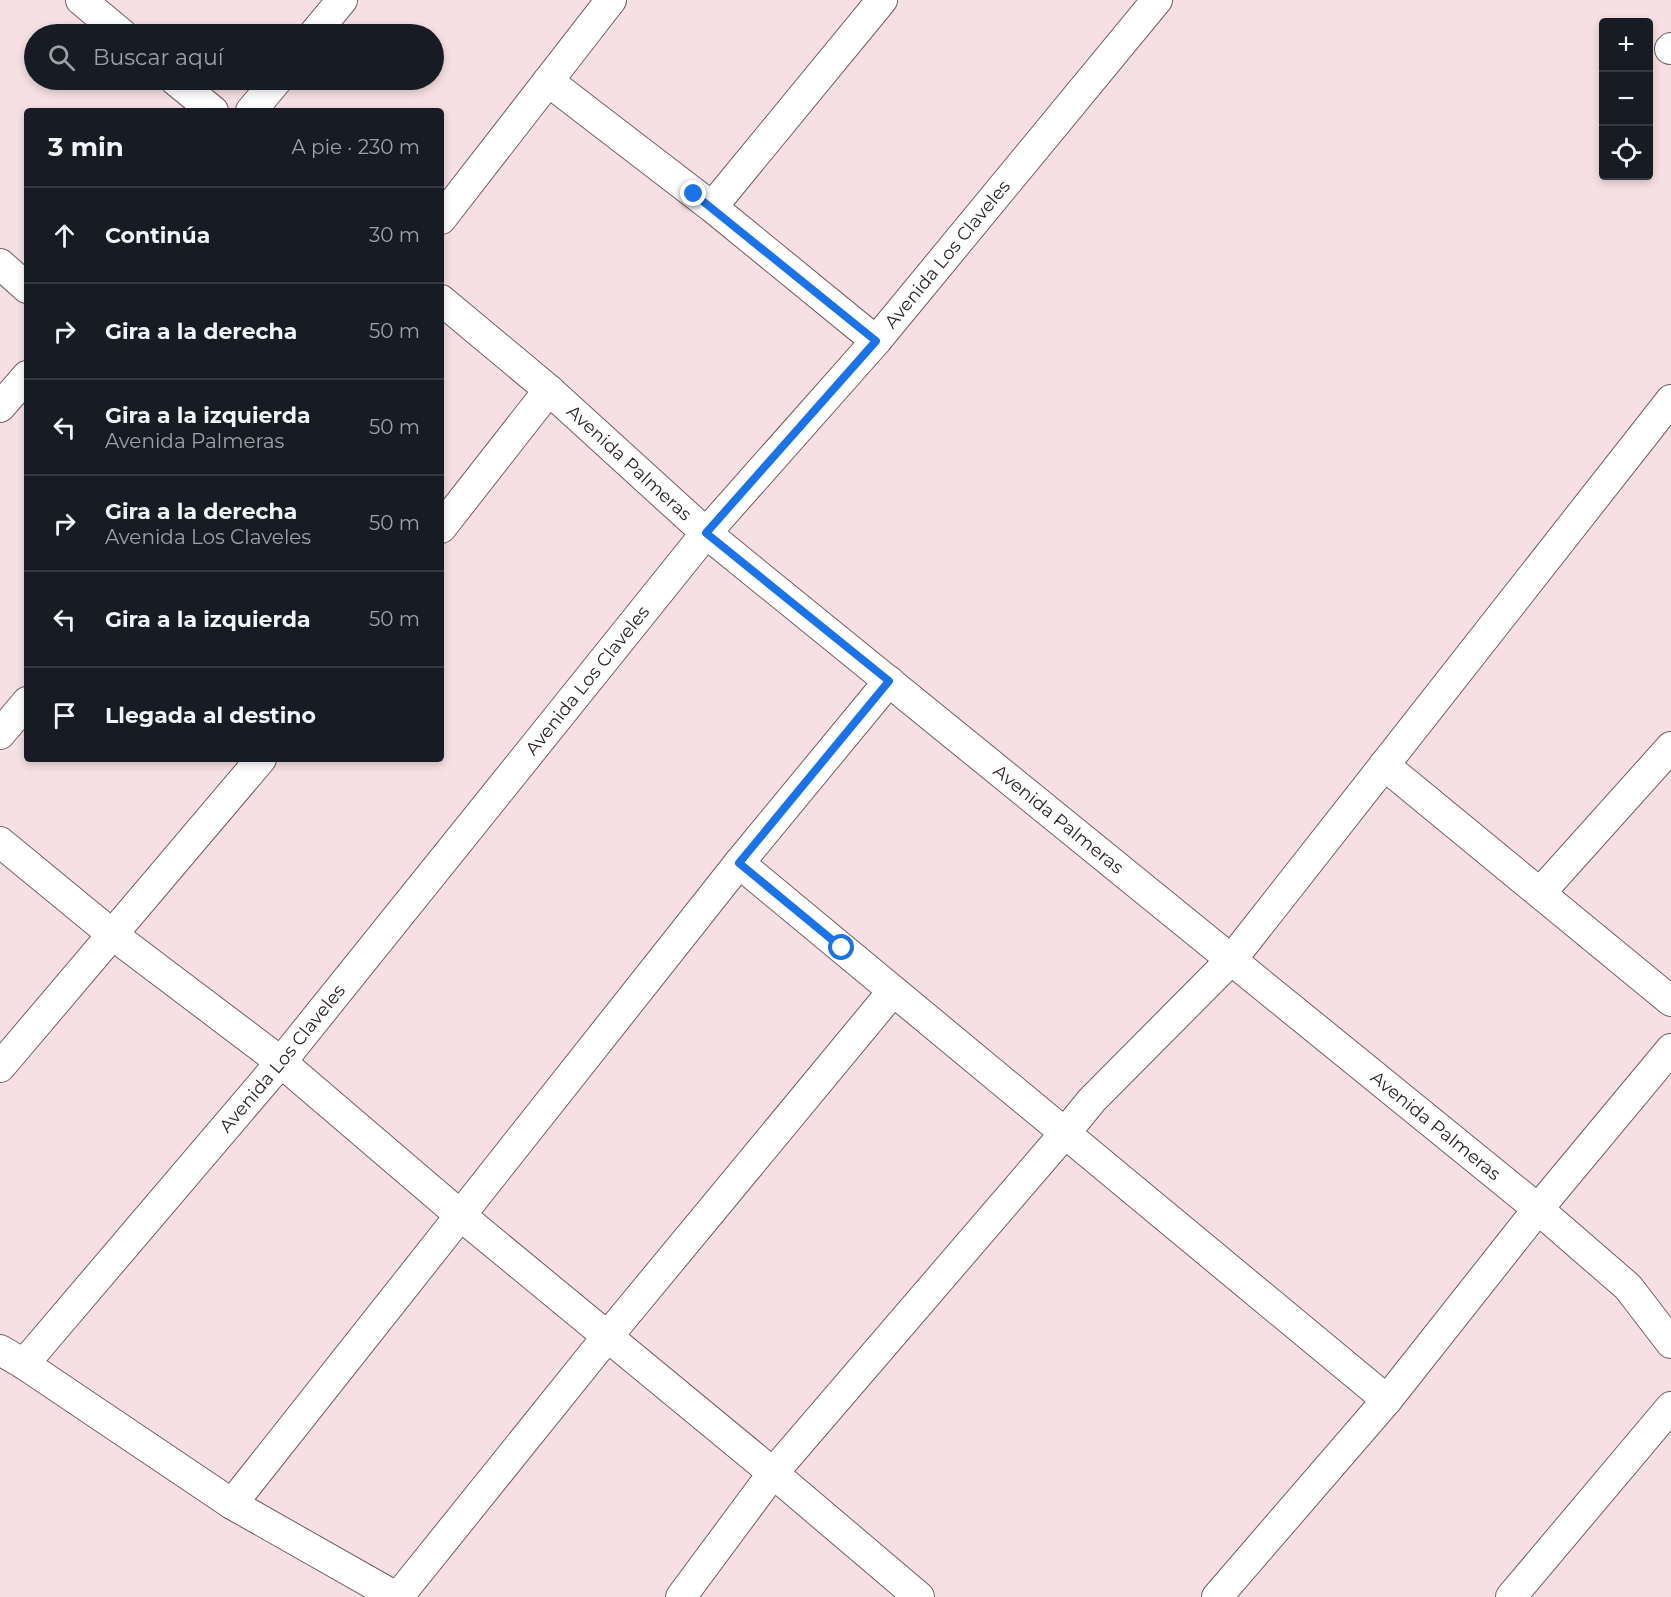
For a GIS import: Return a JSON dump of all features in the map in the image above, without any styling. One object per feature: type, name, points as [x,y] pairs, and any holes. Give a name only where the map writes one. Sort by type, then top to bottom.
[{"type":"street","points":[[81,0],[110,24]]},
{"type":"street","points":[[322,24],[342,0]]},
{"type":"street","points":[[444,215],[611,0]]},
{"type":"street","points":[[712,207],[882,0]]},
{"type":"street","name":"Avenida Los Claveles","points":[[12,1357],[281,1062],[706,533],[876,341],[1157,0]]},
{"type":"street","points":[[548,81],[712,207],[876,341]]},
{"type":"street","points":[[187,90],[209,108]]},
{"type":"street","points":[[254,108],[269,90]]},
{"type":"street","points":[[0,264],[24,285]]},
{"type":"street","name":"Avenida Palmeras","points":[[444,302],[549,390],[706,533],[1538,1209],[1628,1287],[1671,1343]]},
{"type":"street","points":[[0,407],[24,379]]},
{"type":"street","points":[[444,524],[549,390]]},
{"type":"street","points":[[681,1597],[773,1473],[1092,1100],[1232,959],[1671,400]]},
{"type":"street","points":[[232,1504],[739,863],[889,681]]},
{"type":"street","points":[[0,734],[24,706]]},
{"type":"street","points":[[1540,893],[1671,747]]},
{"type":"street","points":[[0,1067],[258,762]]},
{"type":"street","points":[[1384,765],[1671,1001]]},
{"type":"street","points":[[0,842],[113,935],[281,1062],[460,1215],[773,1473],[919,1597]]},
{"type":"street","points":[[739,863],[1387,1400]]},
{"type":"street","points":[[12,1357],[232,1504],[397,1597],[607,1336],[893,991]]},
{"type":"street","points":[[1217,1597],[1387,1400],[1538,1209],[1671,1049]]},
{"type":"street","points":[[1511,1597],[1671,1407]]},
{"type":"route","points":[[694,194],[876,341],[706,533],[889,681],[739,863],[842,948]]}]
